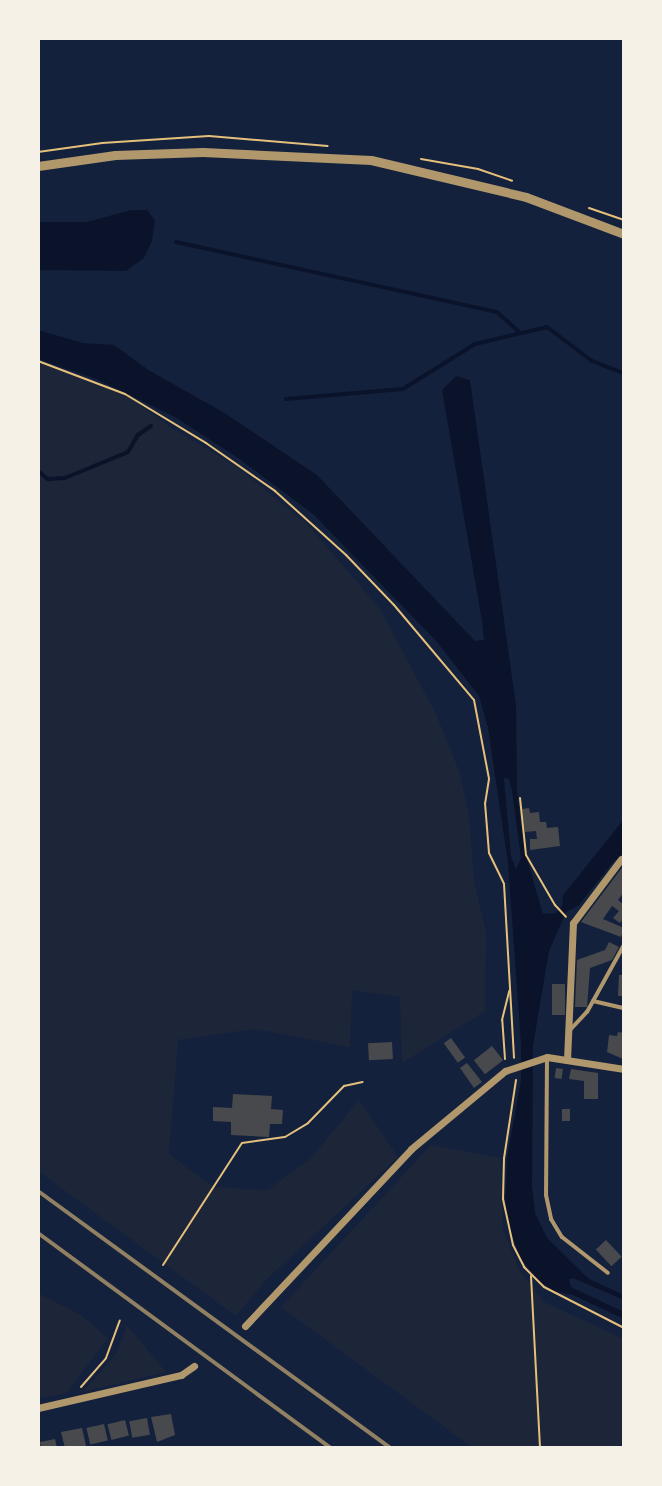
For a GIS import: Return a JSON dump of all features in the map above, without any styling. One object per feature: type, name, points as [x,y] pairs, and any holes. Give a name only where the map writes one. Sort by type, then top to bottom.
[{"type":"street","points":[[38,166],[115,155],[203,152],[371,160],[526,197],[624,234]]},
{"type":"street","points":[[567,1060],[573,923],[621,859]]},
{"type":"street","points":[[245,1326],[411,1149],[510,1068],[547,1057],[624,1069]]},
{"type":"street","points":[[38,1408],[181,1375],[194,1366]]},
{"type":"lane","points":[[569,1032],[593,1001],[621,956],[624,945]]},
{"type":"lane","points":[[593,1001],[624,1008]]},
{"type":"lane","points":[[547,1057],[546,1195],[551,1219],[562,1237],[608,1273]]},
{"type":"path","points":[[38,361],[125,394],[226,456],[275,491],[355,565],[466,688],[477,708],[489,779],[485,803],[489,853],[504,884],[514,1049],[510,1068]]},
{"type":"path","points":[[520,798],[526,855],[555,905],[570,921]]},
{"type":"path","points":[[509,989],[502,1020],[510,1068]]},
{"type":"path","points":[[504,1046],[514,1049]]},
{"type":"path","points":[[516,1078],[504,1158],[504,1216],[513,1245],[531,1275],[544,1287],[624,1328]]},
{"type":"path","points":[[163,1265],[242,1143],[285,1137],[308,1123],[344,1086],[363,1082]]},
{"type":"path","points":[[531,1275],[540,1448]]},
{"type":"path","points":[[67,1403],[106,1358],[120,1320]]},
{"type":"shaded area","points":[[131,210],[147,210],[155,220],[152,241],[144,258],[126,271],[38,270],[38,222],[87,222]]},
{"type":"shaded area","points":[[38,330],[83,343],[114,345],[150,371],[223,412],[317,475],[475,641],[484,640],[482,621],[442,390],[456,376],[470,380],[516,705],[517,791],[525,852],[543,914],[556,913],[562,906],[563,895],[624,819],[624,855],[614,861],[578,906],[566,912],[549,951],[533,1046],[532,1185],[535,1213],[547,1238],[589,1279],[624,1295],[624,1300],[573,1278],[569,1279],[571,1287],[624,1312],[624,1319],[573,1295],[554,1291],[539,1281],[520,1258],[505,1215],[507,1158],[521,1080],[521,1044],[508,863],[488,728],[479,696],[437,642],[313,514],[238,458],[175,417],[96,379],[38,359]],"holes":[[[504,778],[509,779],[521,858],[516,869],[511,856]]]},
{"type":"shaded area","points":[[38,361],[125,394],[173,429],[236,466],[308,525],[380,609],[436,714],[459,771],[469,815],[474,881],[486,933],[485,1011],[402,1063],[400,997],[352,990],[350,1047],[255,1029],[178,1040],[169,1154],[213,1187],[268,1190],[311,1158],[359,1100],[398,1157],[266,1280],[236,1316],[38,1171]]},
{"type":"shaded area","points":[[431,1145],[500,1158],[503,1230],[520,1272],[544,1302],[624,1339],[624,1448],[473,1448],[281,1307]]},
{"type":"shaded area","points":[[38,1293],[81,1315],[108,1338],[66,1394],[38,1398]]},
{"type":"shaded area","points":[[127,1325],[166,1372],[83,1392],[116,1354]]},
{"type":"building","points":[[529,808],[530,813],[539,812],[540,822],[546,822],[547,828],[558,827],[560,846],[530,850],[530,839],[537,839],[536,831],[525,832],[522,809]]},
{"type":"building","points":[[624,865],[624,892],[618,900],[624,905],[624,917],[620,923],[613,918],[619,911],[612,906],[603,919],[624,928],[621,937],[581,922]]},
{"type":"building","points":[[609,942],[619,947],[612,960],[590,968],[587,1007],[575,1007],[577,960],[605,950]]},
{"type":"building","points":[[619,975],[624,975],[624,996],[618,996]]},
{"type":"building","points":[[552,984],[565,984],[565,1015],[552,1015]]},
{"type":"building","points":[[618,1032],[624,1033],[623,1059],[607,1052],[609,1035],[617,1036]]},
{"type":"building","points":[[451,1038],[465,1057],[458,1063],[444,1043]]},
{"type":"building","points":[[392,1042],[393,1059],[369,1060],[368,1043]]},
{"type":"building","points":[[492,1046],[503,1060],[485,1074],[474,1060]]},
{"type":"building","points":[[467,1063],[482,1082],[474,1088],[460,1068]]},
{"type":"building","points":[[556,1068],[563,1069],[562,1079],[555,1078]]},
{"type":"building","points":[[571,1069],[598,1073],[598,1099],[584,1099],[584,1081],[569,1079]]},
{"type":"building","points":[[233,1094],[272,1096],[271,1109],[283,1110],[282,1124],[270,1124],[269,1137],[231,1135],[231,1122],[213,1121],[213,1107],[232,1108]]},
{"type":"building","points":[[562,1109],[570,1109],[570,1121],[562,1121]]},
{"type":"building","points":[[606,1240],[622,1257],[611,1266],[596,1250]]},
{"type":"building","points":[[171,1414],[175,1435],[157,1442],[151,1417]]},
{"type":"building","points":[[147,1418],[150,1435],[132,1438],[129,1421]]},
{"type":"building","points":[[125,1420],[129,1436],[111,1440],[108,1424]]},
{"type":"building","points":[[104,1424],[108,1441],[90,1445],[86,1428]]},
{"type":"building","points":[[82,1428],[86,1446],[65,1448],[61,1432]]},
{"type":"building","points":[[55,1439],[57,1448],[41,1448],[40,1442]]},
{"type":"waterway","points":[[176,242],[497,312],[520,333]]},
{"type":"waterway","points":[[286,399],[403,389],[475,344],[547,327],[592,361],[624,373]]},
{"type":"waterway","points":[[38,471],[48,479],[65,478],[128,452],[138,435],[151,426]]},
{"type":"railway","points":[[38,1191],[390,1448]]},
{"type":"railway","points":[[38,1233],[331,1448]]}]
